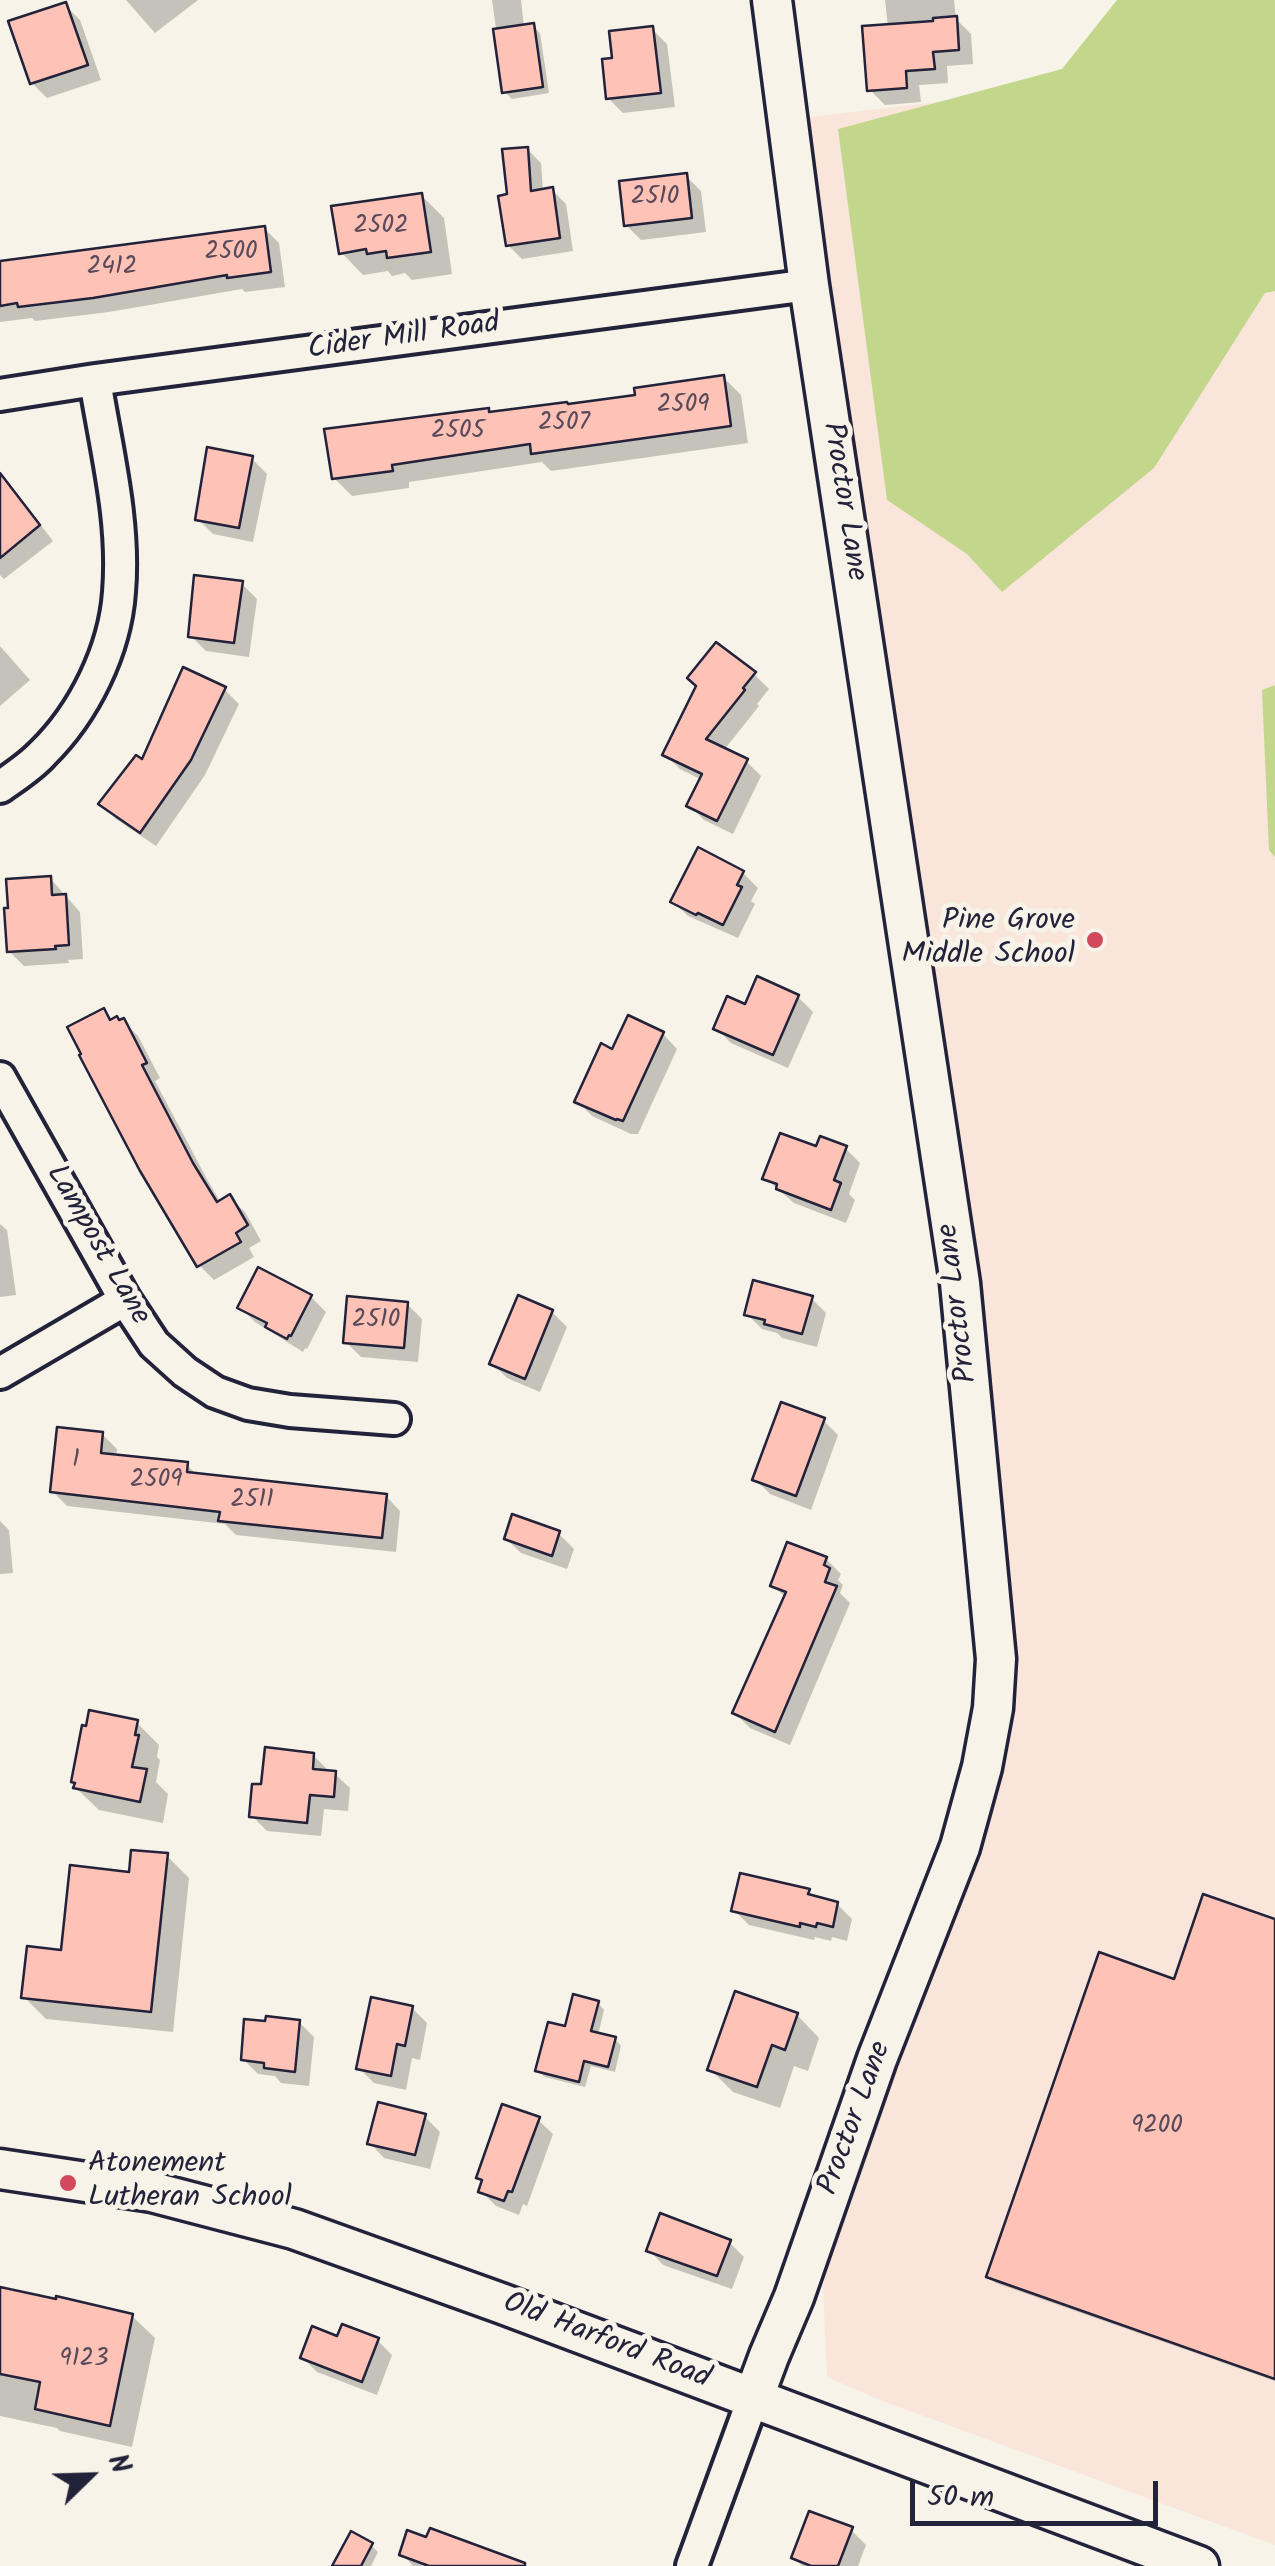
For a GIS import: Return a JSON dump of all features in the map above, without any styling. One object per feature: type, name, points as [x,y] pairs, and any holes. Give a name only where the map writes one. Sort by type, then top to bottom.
[{"type":"street","name":"Proctor Lane","points":[[692,2566],[794,2297],[877,2059],[960,1847],[982,1768],[993,1708],[996,1659],[960,1283],[809,285],[772,0]]},
{"type":"street","name":"Cider Mill Road","points":[[0,395],[809,285]]},
{"type":"street","points":[[0,787],[42,755],[67,724],[94,682],[110,638],[119,593],[119,532],[95,380]]},
{"type":"street","name":"Lampost Lane","points":[[0,1078],[124,1300],[154,1344],[184,1372],[215,1392],[248,1404],[394,1419]]},
{"type":"street","points":[[0,1373],[124,1300]]},
{"type":"street","name":"Old Harford Road","points":[[0,2170],[152,2192],[294,2229],[1199,2566]]},
{"type":"shaded area","name":"Pine Grove Middle School","points":[[1275,0],[1275,2545],[827,2377],[823,2285],[1002,1655],[802,118],[1106,82]]},
{"type":"green space","points":[[1117,0],[1275,0],[1275,291],[1265,293],[1154,468],[1002,592],[967,554],[887,500],[838,129],[1062,69]]},
{"type":"green space","points":[[1275,685],[1275,857],[1269,850],[1262,690]]},
{"type":"building","points":[[66,2],[88,65],[30,84],[8,21]]},
{"type":"building","points":[[957,16],[959,50],[933,52],[935,69],[906,71],[907,88],[867,91],[862,26]]},
{"type":"building","points":[[534,23],[543,87],[502,93],[493,29]]},
{"type":"building","points":[[653,26],[661,93],[606,99],[602,59],[612,58],[609,31]]},
{"type":"building","points":[[528,147],[531,191],[553,187],[560,238],[506,246],[498,196],[507,194],[502,149]]},
{"type":"building","points":[[687,173],[692,218],[624,226],[619,181]]},
{"type":"building","points":[[422,193],[431,252],[387,258],[386,251],[367,254],[366,249],[339,254],[331,206]]},
{"type":"building","points":[[265,226],[271,272],[227,275],[93,298],[0,306],[0,261]]},
{"type":"building","points":[[724,375],[731,426],[531,454],[530,444],[392,465],[393,471],[332,479],[324,429],[635,395],[634,388]]},
{"type":"building","points":[[207,447],[253,456],[239,528],[195,520]]},
{"type":"building","points":[[0,473],[40,525],[0,558]]},
{"type":"building","points":[[194,575],[243,581],[234,643],[188,637]]},
{"type":"building","points":[[716,642],[756,672],[706,739],[748,759],[717,821],[686,806],[702,774],[662,755],[696,686],[687,678]]},
{"type":"building","points":[[183,667],[226,687],[191,760],[140,833],[98,804],[136,755],[142,759]]},
{"type":"building","points":[[698,847],[744,871],[737,885],[742,887],[723,925],[670,902]]},
{"type":"building","points":[[51,876],[52,895],[66,894],[69,945],[7,952],[6,879]]},
{"type":"building","points":[[757,976],[799,995],[773,1055],[713,1029],[727,996],[745,1004]]},
{"type":"building","points":[[104,1008],[110,1020],[124,1018],[147,1063],[142,1065],[217,1202],[230,1194],[248,1225],[236,1233],[241,1242],[197,1267],[140,1171],[67,1027]]},
{"type":"building","points":[[628,1015],[664,1032],[623,1121],[574,1102],[601,1043],[612,1049]]},
{"type":"building","points":[[780,1133],[816,1146],[820,1136],[847,1146],[834,1180],[841,1183],[831,1210],[776,1189],[777,1184],[762,1179]]},
{"type":"building","points":[[258,1267],[312,1295],[287,1339],[265,1327],[267,1323],[237,1308]]},
{"type":"building","points":[[753,1280],[813,1296],[802,1334],[744,1315]]},
{"type":"building","points":[[518,1295],[553,1310],[525,1379],[489,1364]]},
{"type":"building","points":[[347,1296],[408,1302],[404,1348],[343,1343]]},
{"type":"building","points":[[781,1402],[825,1418],[796,1496],[752,1480]]},
{"type":"building","points":[[57,1427],[103,1432],[101,1453],[188,1462],[187,1472],[387,1494],[382,1538],[218,1521],[220,1512],[50,1492]]},
{"type":"building","points":[[512,1514],[560,1531],[552,1556],[504,1539]]},
{"type":"building","points":[[787,1542],[827,1557],[824,1565],[830,1568],[825,1582],[837,1586],[775,1732],[732,1713],[786,1592],[770,1586]]},
{"type":"building","points":[[89,1710],[138,1720],[132,1767],[147,1769],[140,1802],[73,1788],[82,1725],[86,1726]]},
{"type":"building","points":[[265,1747],[314,1753],[313,1769],[336,1771],[334,1797],[310,1795],[307,1823],[249,1817],[252,1784],[261,1784]]},
{"type":"building","points":[[131,1850],[168,1853],[151,2012],[21,1998],[27,1946],[61,1950],[70,1865],[129,1872]]},
{"type":"building","points":[[740,1873],[810,1889],[808,1894],[838,1902],[833,1927],[800,1923],[800,1927],[731,1911]]},
{"type":"building","points":[[1203,1894],[1275,1919],[1275,2379],[986,2277],[1099,1952],[1174,1979]]},
{"type":"building","points":[[735,1991],[798,2013],[785,2050],[772,2045],[757,2087],[707,2070]]},
{"type":"building","points":[[573,1994],[599,2001],[591,2031],[616,2037],[608,2067],[584,2061],[579,2082],[535,2071],[548,2022],[565,2026]]},
{"type":"building","points":[[371,1997],[413,2006],[405,2046],[397,2044],[391,2076],[356,2069]]},
{"type":"building","points":[[266,2016],[300,2020],[295,2072],[241,2060],[244,2019],[265,2021]]},
{"type":"building","points":[[378,2102],[426,2114],[415,2155],[367,2144]]},
{"type":"building","points":[[502,2104],[540,2117],[512,2192],[508,2191],[504,2201],[478,2192],[482,2180],[476,2178]]},
{"type":"building","points":[[660,2213],[731,2240],[717,2276],[646,2251]]},
{"type":"building","points":[[0,2287],[133,2314],[110,2426],[35,2409],[40,2382],[0,2374]]},
{"type":"building","points":[[342,2324],[379,2338],[362,2382],[300,2358],[312,2326],[337,2336]]},
{"type":"building","points":[[809,2511],[853,2527],[838,2566],[811,2566],[791,2558]]},
{"type":"building","points":[[430,2528],[525,2566],[429,2566],[399,2555],[407,2530],[426,2537]]},
{"type":"building","points":[[351,2531],[373,2543],[361,2566],[332,2566]]},
{"type":"place","name":"Pine Grove Middle School","points":[[1095,940]]},
{"type":"place","name":"Atonement Lutheran School","points":[[68,2183]]}]
